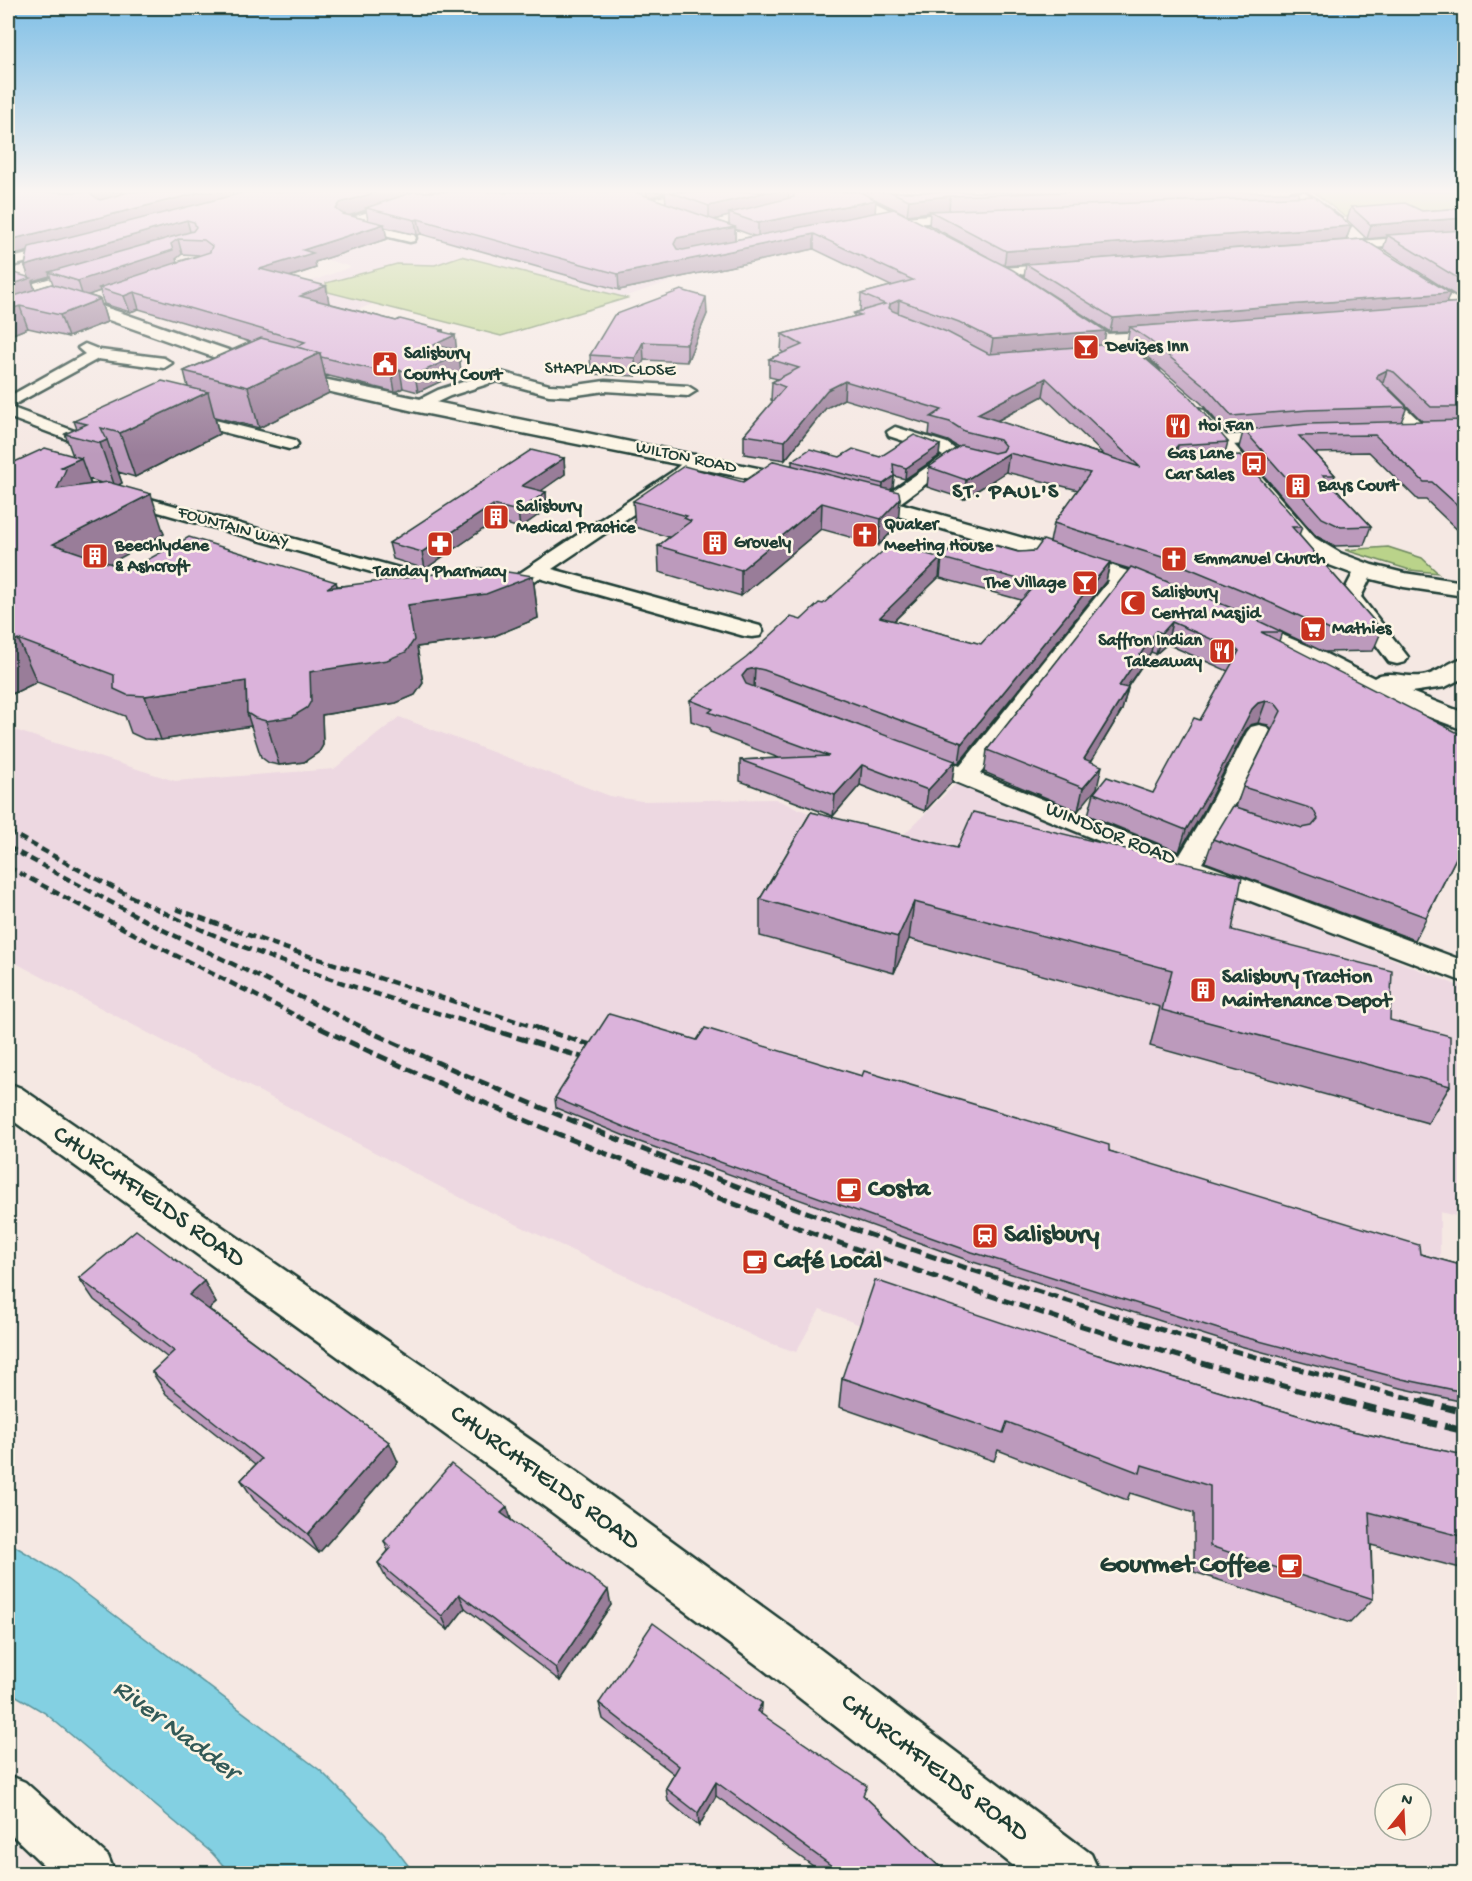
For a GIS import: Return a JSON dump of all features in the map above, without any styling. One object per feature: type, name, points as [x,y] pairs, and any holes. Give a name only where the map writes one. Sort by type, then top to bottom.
[{"type":"main road","points":[[1014,280],[1026,287]]},
{"type":"main road","name":"WILTON ROAD","points":[[8,283],[31,298],[60,298],[264,369],[418,406],[696,460],[822,488]]},
{"type":"main road","points":[[1053,304],[1104,346],[1126,352],[1163,381]]},
{"type":"main road","points":[[1188,404],[1222,441],[1306,543],[1332,558],[1364,570],[1464,589]]},
{"type":"main road","points":[[843,493],[1026,545],[1123,576],[1188,602]]},
{"type":"main road","points":[[1220,615],[1371,686],[1464,722]]},
{"type":"main road","points":[[1351,675],[1408,686],[1436,683],[1461,668],[1464,702]]},
{"type":"main road","name":"CHURCHFIELDS ROAD","points":[[8,1098],[566,1493],[782,1652],[1071,1874]]},
{"type":"street","points":[[31,298],[74,280]]},
{"type":"street","points":[[1418,280],[1464,310]]},
{"type":"street","points":[[81,305],[102,298]]},
{"type":"street","points":[[1441,313],[1464,310]]},
{"type":"street","points":[[1104,346],[1184,334]]},
{"type":"street","points":[[8,403],[90,351],[164,363]]},
{"type":"street","points":[[243,378],[264,369]]},
{"type":"street","name":"SHAPLAND CLOSE","points":[[418,406],[444,393],[497,376],[549,390],[570,391],[605,386],[687,391]]},
{"type":"street","points":[[1381,393],[1424,430],[1396,431]]},
{"type":"street","points":[[194,401],[163,416],[289,444]]},
{"type":"street","points":[[8,412],[98,446]]},
{"type":"street","points":[[895,432],[941,447],[955,456],[973,460]]},
{"type":"street","points":[[1222,441],[1292,435]]},
{"type":"street","points":[[76,457],[118,437]]},
{"type":"street","points":[[886,504],[955,456]]},
{"type":"street","name":"FOUNTAIN WAY","points":[[101,490],[467,593],[493,594],[508,589],[678,476],[696,460]]},
{"type":"street","points":[[1222,468],[1243,467]]},
{"type":"street","points":[[1364,570],[1351,597],[1397,657]]},
{"type":"street","points":[[535,571],[752,631]]},
{"type":"street","points":[[965,776],[1123,576]]},
{"type":"street","points":[[1186,867],[1228,818],[1259,732]]},
{"type":"street","name":"WINDSOR ROAD","points":[[899,751],[1186,867],[1464,972]]},
{"type":"street","points":[[8,1799],[90,1874]]},
{"type":"shaded area","points":[[315,280],[672,281],[505,336],[375,303],[334,319],[262,299]]},
{"type":"shaded area","points":[[399,717],[610,796],[642,801],[775,799],[879,842],[899,839],[960,780],[1464,988],[1464,1218],[1440,1212],[1440,1259],[1413,1254],[1464,1277],[1464,1569],[1348,1539],[1194,1558],[1194,1513],[1129,1493],[1127,1500],[998,1451],[994,1461],[839,1407],[865,1327],[820,1309],[796,1352],[764,1341],[467,1201],[8,959],[8,728],[175,781],[334,769]]},
{"type":"green space","points":[[338,280],[555,280],[627,298],[501,336],[328,292],[326,283]]},
{"type":"green space","points":[[1388,547],[1422,558],[1438,573],[1410,570],[1345,550]]},
{"type":"water","name":"River Nadder","points":[[8,1542],[56,1571],[321,1771],[384,1834],[414,1873],[230,1873],[212,1853],[45,1713],[8,1691]]},
{"type":"building","points":[[8,280],[26,280],[8,286]]},
{"type":"building","points":[[124,280],[302,280],[326,286],[300,296],[396,321],[400,319],[455,335],[434,345],[453,349],[447,352],[459,355],[415,375],[400,370],[392,374],[321,357],[320,353],[295,347],[305,342],[134,292],[124,296],[99,288]]},
{"type":"building","points":[[913,280],[1028,280],[1106,331],[993,339],[959,322],[899,300],[890,304],[889,308],[893,311],[947,332],[989,354],[1125,343],[1133,348],[1189,396],[1228,442],[1178,445],[1173,451],[1177,456],[1185,458],[1240,455],[1302,527],[1292,527],[1382,630],[1332,631],[1162,557],[1054,523],[1090,473],[1009,453],[966,480],[929,467],[961,445],[994,453],[1002,451],[1005,446],[1000,440],[964,431],[950,422],[931,417],[942,410],[845,381],[827,390],[785,441],[744,435],[785,387],[772,382],[799,368],[769,359],[802,345],[782,334],[861,315],[854,313],[885,304],[861,294]],"holes":[[[1046,378],[1140,467],[977,414]]]},
{"type":"building","points":[[1051,280],[1429,280],[1450,293],[1113,318]]},
{"type":"building","points":[[51,284],[100,299],[60,315],[20,306],[8,310],[8,298]]},
{"type":"building","points":[[681,290],[706,297],[687,344],[643,342],[635,358],[590,355],[614,315]]},
{"type":"building","points":[[1464,302],[1464,407],[1431,407],[1394,372],[1387,370],[1377,375],[1377,378],[1407,407],[1308,410],[1232,416],[1206,387],[1130,327]]},
{"type":"building","points":[[261,338],[320,353],[248,387],[184,371]]},
{"type":"building","points":[[162,381],[208,392],[120,433],[101,428],[107,440],[100,443],[65,434],[87,424],[74,421]]},
{"type":"building","points":[[1464,420],[1464,511],[1432,482],[1424,482],[1375,435],[1299,436],[1335,475],[1323,475],[1371,526],[1341,527],[1322,518],[1244,430],[1308,424]]},
{"type":"building","points":[[914,435],[940,445],[906,468],[893,464],[894,476],[883,484],[792,461],[810,449],[840,457],[853,449],[880,457]]},
{"type":"building","points":[[45,448],[81,458],[61,467],[66,469],[57,489],[108,482],[151,494],[53,544],[129,570],[189,537],[336,582],[327,588],[481,568],[533,576],[486,594],[408,605],[414,640],[406,652],[387,660],[310,672],[311,701],[307,708],[292,717],[266,721],[247,713],[246,681],[145,696],[127,695],[114,689],[114,675],[18,639],[8,644],[8,465]]},
{"type":"building","points":[[531,450],[564,458],[522,486],[546,492],[518,511],[493,505],[422,552],[389,543]]},
{"type":"building","points":[[774,461],[899,492],[900,499],[881,519],[822,503],[741,570],[658,546],[691,521],[684,518],[687,516],[633,501],[684,466],[743,482]]},
{"type":"building","points":[[964,537],[1018,552],[1035,551],[1043,540],[1110,562],[962,743],[764,670],[755,668],[747,670],[742,676],[746,684],[955,761],[928,790],[862,765],[835,795],[740,760],[829,756],[709,712],[713,709],[690,700],[746,658],[791,617],[801,620],[819,603],[823,604],[891,544],[941,558],[880,617],[981,644],[1036,584],[942,558]]},
{"type":"building","points":[[1131,567],[1229,607],[1282,632],[1261,632],[1464,736],[1464,842],[1426,917],[1213,839],[1233,806],[1302,828],[1312,826],[1318,819],[1313,809],[1243,787],[1281,711],[1275,703],[1266,701],[1258,703],[1252,709],[1209,792],[1186,830],[1094,793],[1107,777],[1153,793],[1194,718],[1200,720],[1239,651],[1172,622],[1162,633],[1156,631],[1119,686],[1128,688],[1084,759],[1102,766],[1083,788],[987,750]]},
{"type":"building","points":[[811,812],[957,848],[973,812],[1242,877],[1232,930],[1392,971],[1390,1020],[1450,1036],[1450,1086],[1162,1010],[1172,970],[914,902],[898,937],[760,899]]},
{"type":"building","points":[[609,1014],[697,1040],[705,1028],[862,1076],[864,1071],[1109,1145],[1109,1151],[1419,1245],[1420,1254],[1464,1266],[1464,1392],[1402,1379],[1244,1337],[972,1252],[636,1132],[555,1098]]},
{"type":"building","points":[[136,1230],[204,1281],[189,1295],[389,1442],[308,1534],[241,1480],[261,1459],[152,1372],[174,1351],[79,1278]]},
{"type":"building","points":[[875,1280],[1098,1355],[1347,1430],[1464,1455],[1464,1537],[1369,1512],[1373,1599],[1210,1546],[1210,1486],[1142,1465],[1140,1473],[1007,1422],[1003,1433],[842,1378]]},
{"type":"building","points":[[451,1464],[507,1507],[501,1513],[608,1590],[556,1668],[459,1594],[442,1616],[378,1563],[391,1548],[384,1541]]},
{"type":"building","points":[[653,1623],[762,1703],[757,1711],[867,1786],[863,1795],[947,1874],[843,1874],[716,1782],[698,1813],[666,1788],[679,1766],[599,1703]]},
{"type":"railway","points":[[8,831],[126,894],[218,937],[339,982],[491,1029]]},
{"type":"railway","points":[[8,847],[161,929],[366,1029]]},
{"type":"railway","points":[[8,867],[147,941],[323,1029]]},
{"type":"railway","points":[[176,909],[293,951],[541,1029]]},
{"type":"railway","points":[[320,1028],[531,1123],[817,1235],[1060,1319],[1232,1372],[1348,1403]]},
{"type":"railway","points":[[362,1028],[621,1141],[886,1241],[1156,1328],[1428,1403]]},
{"type":"railway","points":[[486,1028],[598,1062]]},
{"type":"railway","points":[[536,1028],[604,1049]]},
{"type":"railway","points":[[1342,1401],[1464,1431]]},
{"type":"railway","points":[[1422,1401],[1464,1412]]},
{"type":"place","name":"Devizes Inn","points":[[1086,347]]},
{"type":"place","name":"Salisbury County Court","points":[[385,364]]},
{"type":"place","name":"Hoi Fan","points":[[1178,426]]},
{"type":"place","name":"Gas Lane Car Sales","points":[[1254,464]]},
{"type":"place","name":"Bays Court","points":[[1298,486]]},
{"type":"place","name":"Salisbury Medical Practice","points":[[496,517]]},
{"type":"place","name":"Quaker Meeting House","points":[[865,535]]},
{"type":"place","name":"Grovely","points":[[715,543]]},
{"type":"place","name":"Tanday Pharmacy","points":[[440,544]]},
{"type":"place","name":"Beechlydene & Ashcroft","points":[[95,556]]},
{"type":"place","name":"Emmanuel Church","points":[[1174,559]]},
{"type":"place","name":"The Village","points":[[1085,583]]},
{"type":"place","name":"Salisbury Central Masjid","points":[[1133,603]]},
{"type":"place","name":"Mathies","points":[[1313,629]]},
{"type":"place","name":"Saffron Indian Takeaway","points":[[1222,651]]},
{"type":"place","name":"Salisbury Traction Maintenance Depot","points":[[1203,990]]},
{"type":"place","name":"Costa","points":[[849,1190]]},
{"type":"place","name":"Salisbury","points":[[985,1236]]},
{"type":"place","name":"Café Local","points":[[755,1262]]},
{"type":"place","name":"Gourmet Coffee","points":[[1290,1566]]},
{"type":"district","name":"ST. PAUL'S","points":[[1006,493]]}]
